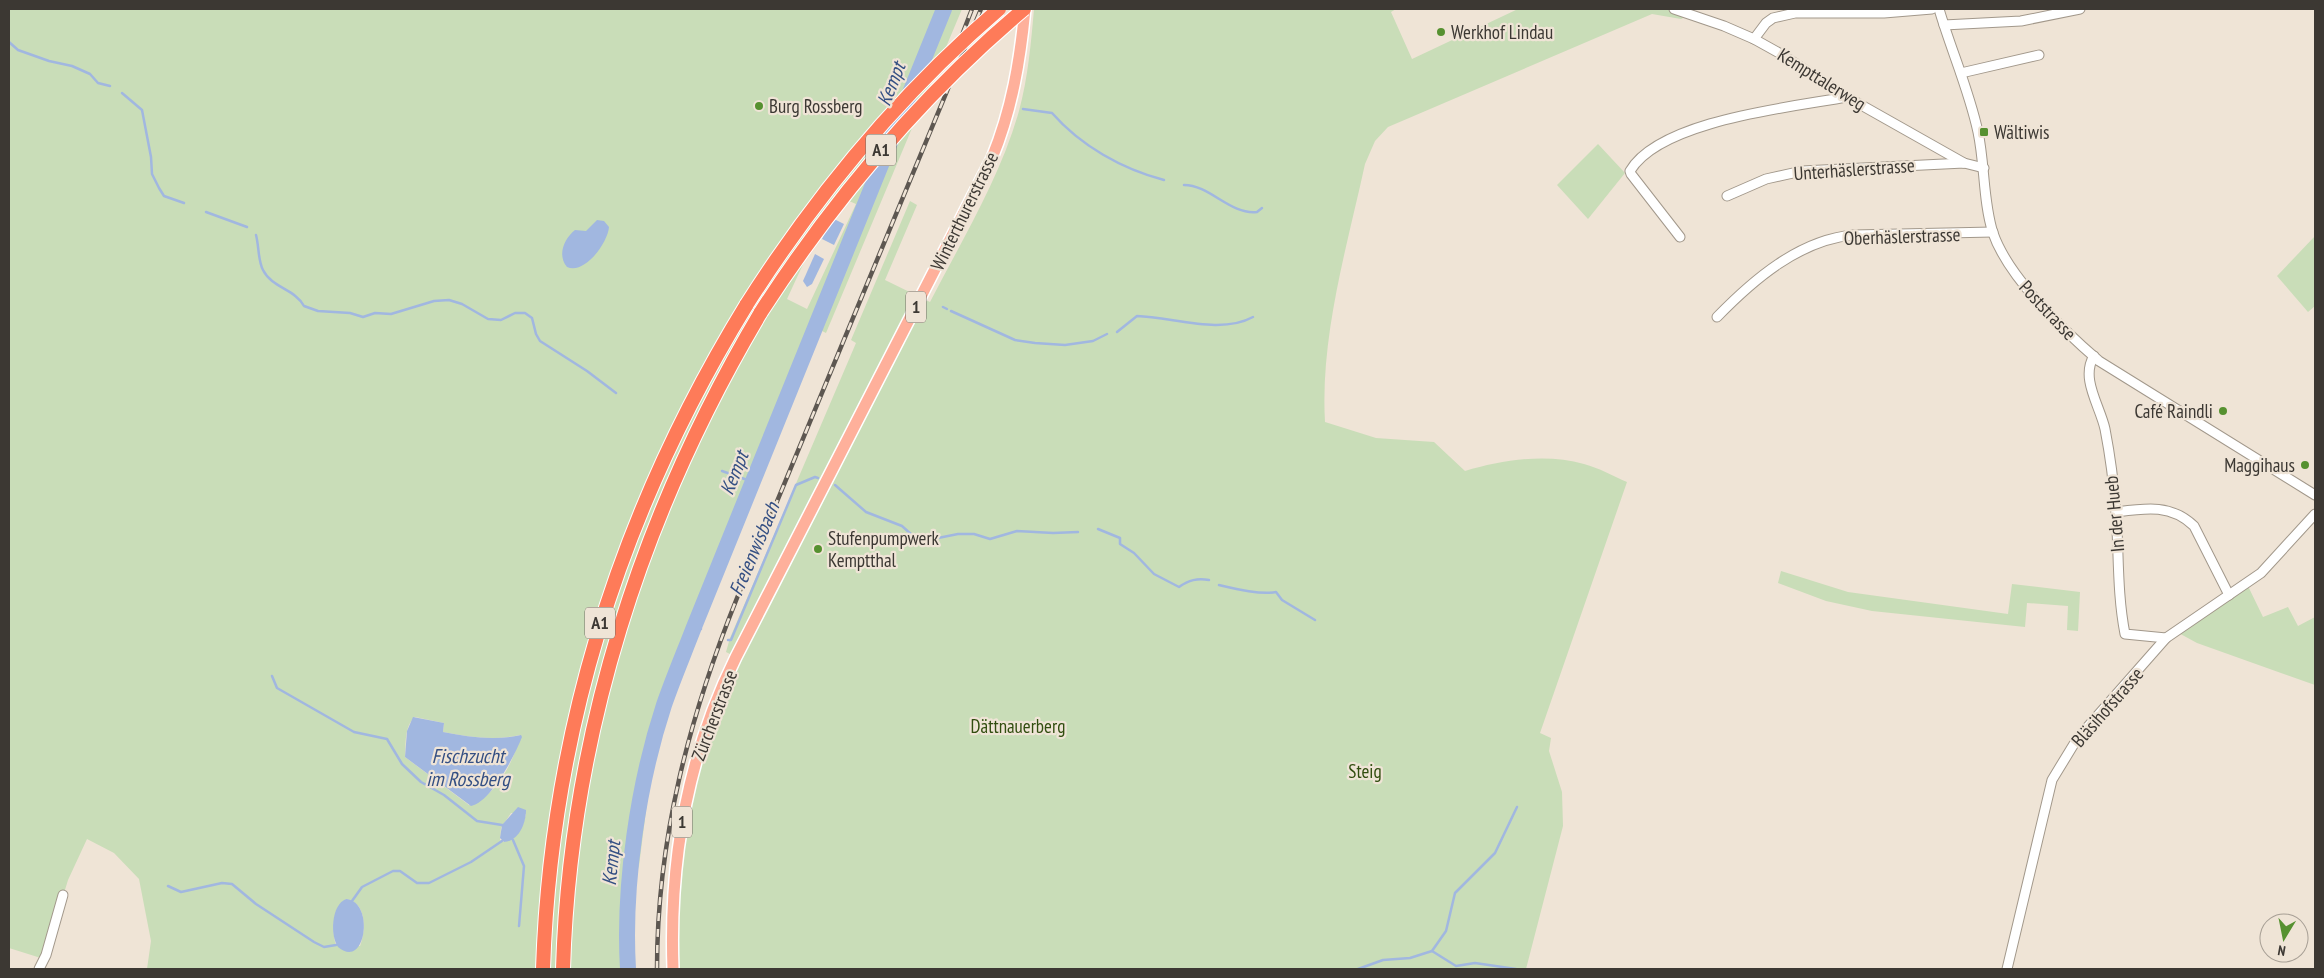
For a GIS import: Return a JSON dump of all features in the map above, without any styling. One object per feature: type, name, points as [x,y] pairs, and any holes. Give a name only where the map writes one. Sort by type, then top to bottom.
[{"type":"highway","name":"A1","points":[[543,969],[550,872],[560,792],[580,698],[601,621],[626,545],[657,471],[703,379],[747,304],[800,225],[860,150],[924,79],[998,9]]},
{"type":"highway","name":"A1","points":[[563,969],[570,865],[580,795],[599,702],[617,634],[650,537],[690,443],[722,380],[761,312],[814,235],[883,148],[953,74],[1024,9]]},
{"type":"main road","name":"Winterthurerstrasse","points":[[827,481],[994,151],[1014,88],[1024,9]]},
{"type":"main road","name":"Zürcherstrasse","points":[[673,969],[673,908],[679,844],[688,791],[700,746],[730,668],[827,481]]},
{"type":"street","name":"Kempttalerweg","points":[[1674,9],[1724,26],[1754,39],[1781,54],[1847,97],[1964,163]]},
{"type":"street","points":[[1754,39],[1766,23],[1774,18],[1795,13],[1884,13],[1932,9]]},
{"type":"street","name":"Poststrasse","points":[[1939,9],[1961,72],[1979,133],[1993,232],[2001,254],[2016,275],[2068,333],[2094,356],[2315,495]]},
{"type":"street","points":[[1944,25],[2021,21],[2080,9]]},
{"type":"street","points":[[1961,72],[2039,55]]},
{"type":"street","points":[[1680,236],[1634,180],[1630,171],[1652,150],[1679,135],[1715,121],[1847,97]]},
{"type":"street","name":"Unterhäslerstrasse","points":[[1727,196],[1766,179],[1802,171],[1964,163],[1984,168]]},
{"type":"street","name":"Oberhäslerstrasse","points":[[1717,317],[1764,273],[1803,251],[1833,238],[1853,235],[1993,232]]},
{"type":"street","name":"In der Hueb","points":[[2094,356],[2088,364],[2089,379],[2104,428],[2116,512],[2118,595],[2125,634],[2166,638]]},
{"type":"street","points":[[2116,512],[2153,508],[2169,510],[2187,519],[2194,526],[2229,595]]},
{"type":"street","name":"Bläsihofstrasse","points":[[2008,969],[2052,780],[2077,739],[2166,638],[2261,573],[2315,514]]},
{"type":"street","points":[[39,969],[46,955],[64,895]]},
{"type":"green space","points":[[9,9],[962,9],[826,333],[810,325],[756,480],[670,704],[650,779],[639,866],[624,906],[624,969],[147,969],[151,941],[139,879],[114,853],[87,839],[68,880],[44,959],[9,948]],"holes":[[[835,195],[856,204],[807,309],[787,299]],[[415,717],[444,723],[443,732],[472,737],[501,738],[520,735],[514,756],[502,777],[487,795],[469,805],[405,757],[406,736],[411,721]],[[511,813],[526,814],[519,831],[504,842],[500,840],[501,828]],[[346,899],[353,901],[361,911],[364,925],[360,946],[336,945],[334,919]]]},
{"type":"green space","name":"Dättnauerberg","points":[[1034,9],[1396,9],[1391,12],[1412,59],[1518,9],[1674,9],[1689,15],[1681,19],[1652,14],[1388,127],[1375,141],[1365,164],[1336,292],[1327,357],[1325,422],[1376,438],[1434,442],[1465,471],[1524,459],[1555,459],[1590,466],[1627,482],[1540,733],[1551,738],[1549,751],[1562,792],[1563,826],[1526,969],[673,969],[684,815],[736,657],[726,652],[730,638],[856,343],[851,340],[910,201],[917,205],[885,280],[930,302],[991,185],[1011,136],[1022,99],[1029,60]]},
{"type":"green space","points":[[1598,144],[1625,173],[1588,219],[1557,185]]},
{"type":"green space","points":[[2315,236],[2315,306],[2308,312],[2277,276]]},
{"type":"green space","points":[[1781,571],[1848,592],[2008,614],[2012,584],[2080,592],[2078,631],[2067,630],[2068,606],[2027,603],[2025,627],[1872,611],[1826,601],[1778,583]]},
{"type":"green space","points":[[2247,584],[2263,617],[2288,607],[2298,626],[2315,617],[2315,685],[2197,643],[2175,631]]},
{"type":"water","points":[[832,218],[844,224],[834,245],[822,239]]},
{"type":"water","points":[[597,220],[604,221],[609,227],[605,241],[588,262],[574,268],[567,267],[562,257],[565,242],[575,230],[586,231]]},
{"type":"water","points":[[815,254],[824,259],[812,284],[807,287],[803,281]]},
{"type":"water","name":"Fischzucht im Rossberg","points":[[413,717],[444,723],[443,732],[453,734],[482,738],[521,735],[522,737],[508,766],[494,787],[479,803],[471,806],[405,757],[407,731]]},
{"type":"water","points":[[518,807],[526,810],[523,826],[518,835],[504,842],[500,838],[502,825]]},
{"type":"water","points":[[346,899],[355,903],[361,911],[364,921],[360,943],[355,950],[348,952],[338,947],[335,942],[333,929],[337,907]]},
{"type":"waterway","name":"Kempt","points":[[628,969],[628,904],[634,836],[647,768],[664,705],[944,9]]},
{"type":"waterway","points":[[9,42],[18,50],[49,61],[72,66],[90,74],[98,83],[110,86]]},
{"type":"waterway","points":[[122,93],[142,110],[151,157],[152,174],[159,188],[164,196],[184,203]]},
{"type":"waterway","points":[[1023,109],[1052,113],[1076,136],[1103,155],[1133,170],[1164,180]]},
{"type":"waterway","points":[[1184,185],[1203,190],[1229,205],[1247,212],[1257,212],[1262,208]]},
{"type":"waterway","points":[[206,212],[247,227]]},
{"type":"waterway","points":[[256,235],[260,262],[267,276],[300,300],[304,306],[318,311],[350,313],[363,317],[375,313],[391,314],[434,301],[449,300],[462,304],[488,319],[501,320],[515,313],[525,313],[532,318],[540,341],[587,371],[616,393]]},
{"type":"waterway","points":[[943,307],[947,309]]},
{"type":"waterway","points":[[951,311],[1015,340],[1035,343],[1065,345],[1093,341],[1107,334]]},
{"type":"waterway","points":[[1117,332],[1137,316],[1211,325],[1226,325],[1253,317]]},
{"type":"waterway","points":[[722,471],[753,482]]},
{"type":"waterway","name":"Freienwisbach","points":[[728,640],[731,640],[796,485],[815,477],[818,478]]},
{"type":"waterway","name":"Freienwisbach","points":[[835,485],[866,512],[902,526],[912,535],[933,539],[958,534],[974,534],[990,539],[1017,531],[1078,532]]},
{"type":"waterway","name":"Freienwisbach","points":[[1098,529],[1120,538],[1120,544],[1134,553],[1154,574],[1179,587],[1193,580],[1209,580]]},
{"type":"waterway","name":"Freienwisbach","points":[[1219,585],[1256,592],[1276,592],[1282,600],[1315,620]]},
{"type":"waterway","name":"Freienwisbach","points":[[694,627],[701,629]]},
{"type":"waterway","points":[[272,676],[277,688],[354,732],[387,739],[402,764],[421,782],[444,795],[477,821],[502,825]]},
{"type":"waterway","points":[[1432,951],[1446,931],[1455,893],[1495,853],[1517,807]]},
{"type":"waterway","points":[[513,840],[524,866],[519,926]]},
{"type":"waterway","points":[[352,901],[362,887],[393,871],[400,871],[417,883],[429,883],[471,862],[502,841]]},
{"type":"waterway","points":[[168,886],[181,892],[222,883],[232,884],[256,904],[314,942],[324,947],[336,945]]},
{"type":"waterway","points":[[1358,969],[1383,960],[1410,958],[1432,951],[1456,966],[1475,963],[1516,969]]},
{"type":"railway","points":[[957,48],[972,9]]},
{"type":"railway","points":[[657,969],[658,921],[670,826],[679,780],[704,688],[737,598],[981,9]]},
{"type":"place","name":"Werkhof Lindau","points":[[1441,32]]},
{"type":"place","name":"Burg Rossberg","points":[[759,106]]},
{"type":"place","name":"Wältiwis","points":[[1984,132]]},
{"type":"place","name":"Café Raindli","points":[[2223,411]]},
{"type":"place","name":"Maggihaus","points":[[2305,465]]},
{"type":"place","name":"Stufenpumpwerk Kemptthal","points":[[818,549]]},
{"type":"park label","name":"Steig","points":[[1365,771]]}]
